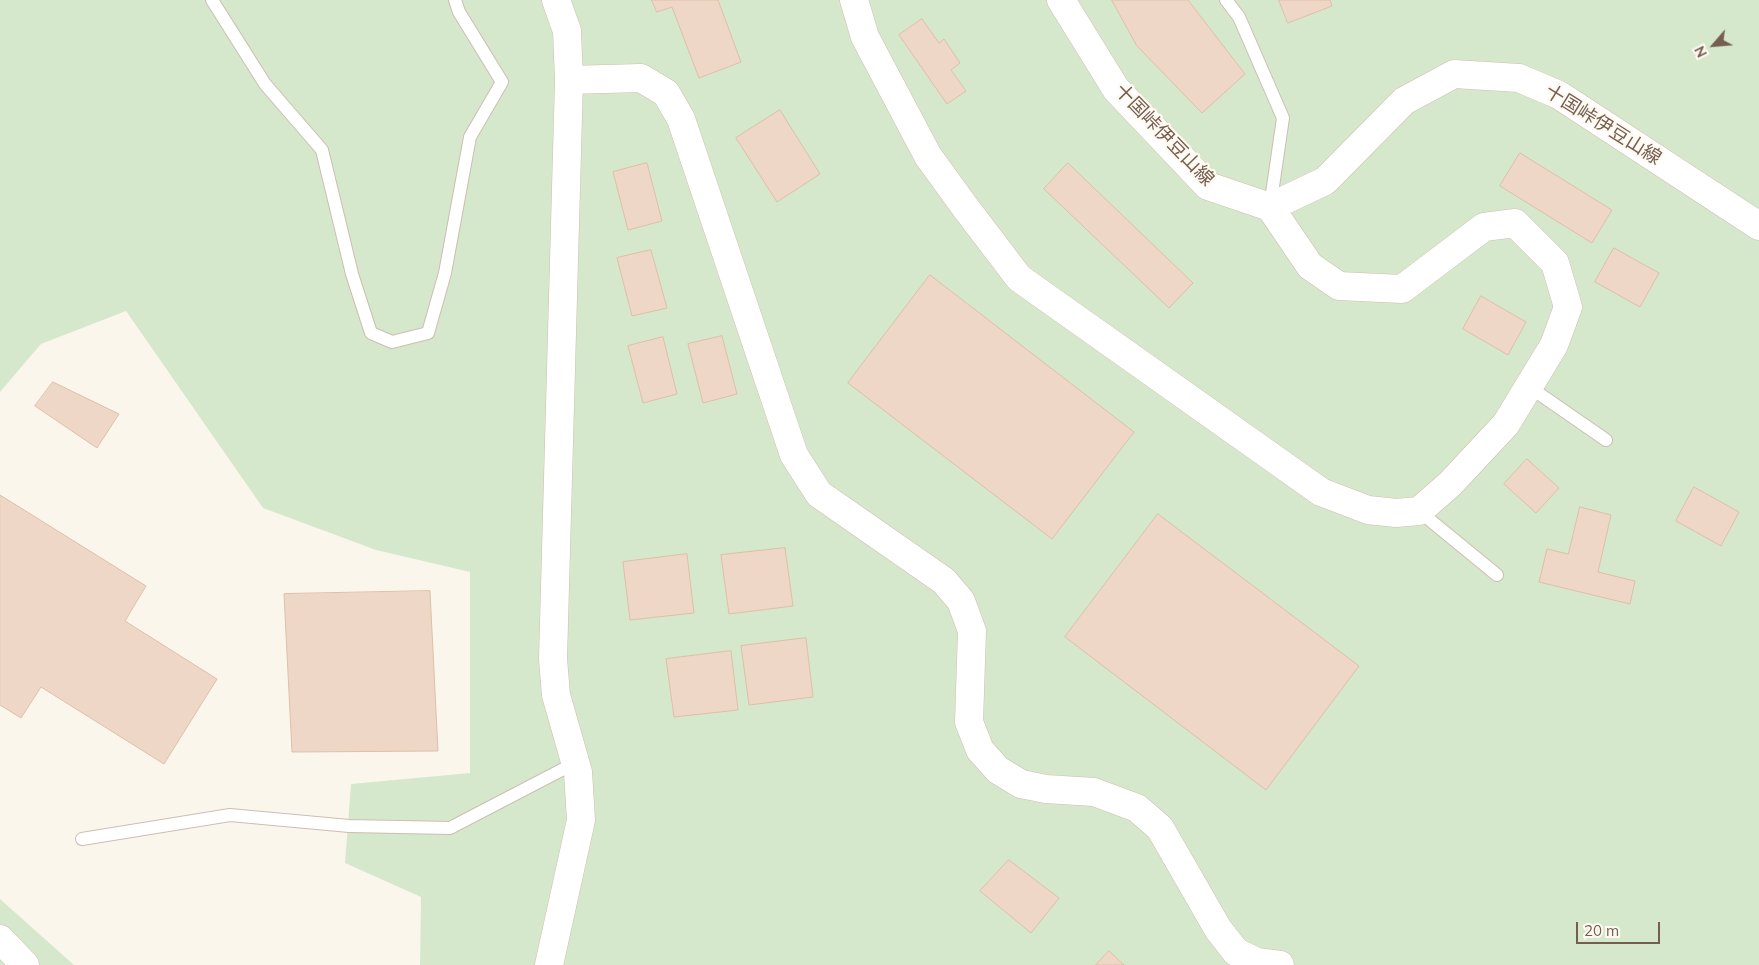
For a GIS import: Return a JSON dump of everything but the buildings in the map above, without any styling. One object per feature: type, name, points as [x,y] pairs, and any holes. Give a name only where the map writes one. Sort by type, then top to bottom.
[{"type":"street","points":[[549,965],[581,820],[578,772],[556,695],[553,659],[569,80],[567,30],[556,0]]},
{"type":"street","points":[[854,0],[865,36],[928,156],[964,207],[1020,278],[1321,492],[1368,510],[1396,513],[1419,511],[1450,484],[1506,424],[1554,345],[1568,307],[1555,263],[1514,223],[1484,227],[1402,289],[1339,286],[1310,266],[1270,207]]},
{"type":"street","name":"十国峠伊豆山線","points":[[1061,0],[1116,89],[1208,186],[1270,207],[1325,181],[1404,101],[1454,74],[1519,78],[1559,94],[1759,226]]},
{"type":"street","points":[[569,80],[641,78],[666,93],[681,119],[794,455],[820,494],[944,581],[961,601],[972,631],[969,722],[980,750],[998,770],[1021,784],[1046,789],[1094,792],[1136,808],[1160,828],[1218,928],[1236,952],[1257,962],[1280,965]]},
{"type":"street","points":[[0,939],[25,965]]},
{"type":"lane","points":[[212,0],[265,84],[322,150],[352,274],[371,333],[392,342],[428,334],[445,273],[470,137],[502,82],[459,12],[455,0]]},
{"type":"lane","points":[[1226,0],[1239,17],[1283,118],[1270,207]]},
{"type":"lane","points":[[1528,386],[1606,440]]},
{"type":"lane","points":[[1419,511],[1497,575]]},
{"type":"lane","points":[[82,839],[230,815],[349,826],[450,828],[576,763]]},
{"type":"green space","points":[[0,0],[1759,0],[1759,965],[420,965],[421,897],[345,863],[351,784],[470,773],[470,572],[376,550],[263,508],[126,311],[41,344],[0,392]]},
{"type":"green space","points":[[0,899],[74,965],[0,965]]}]
